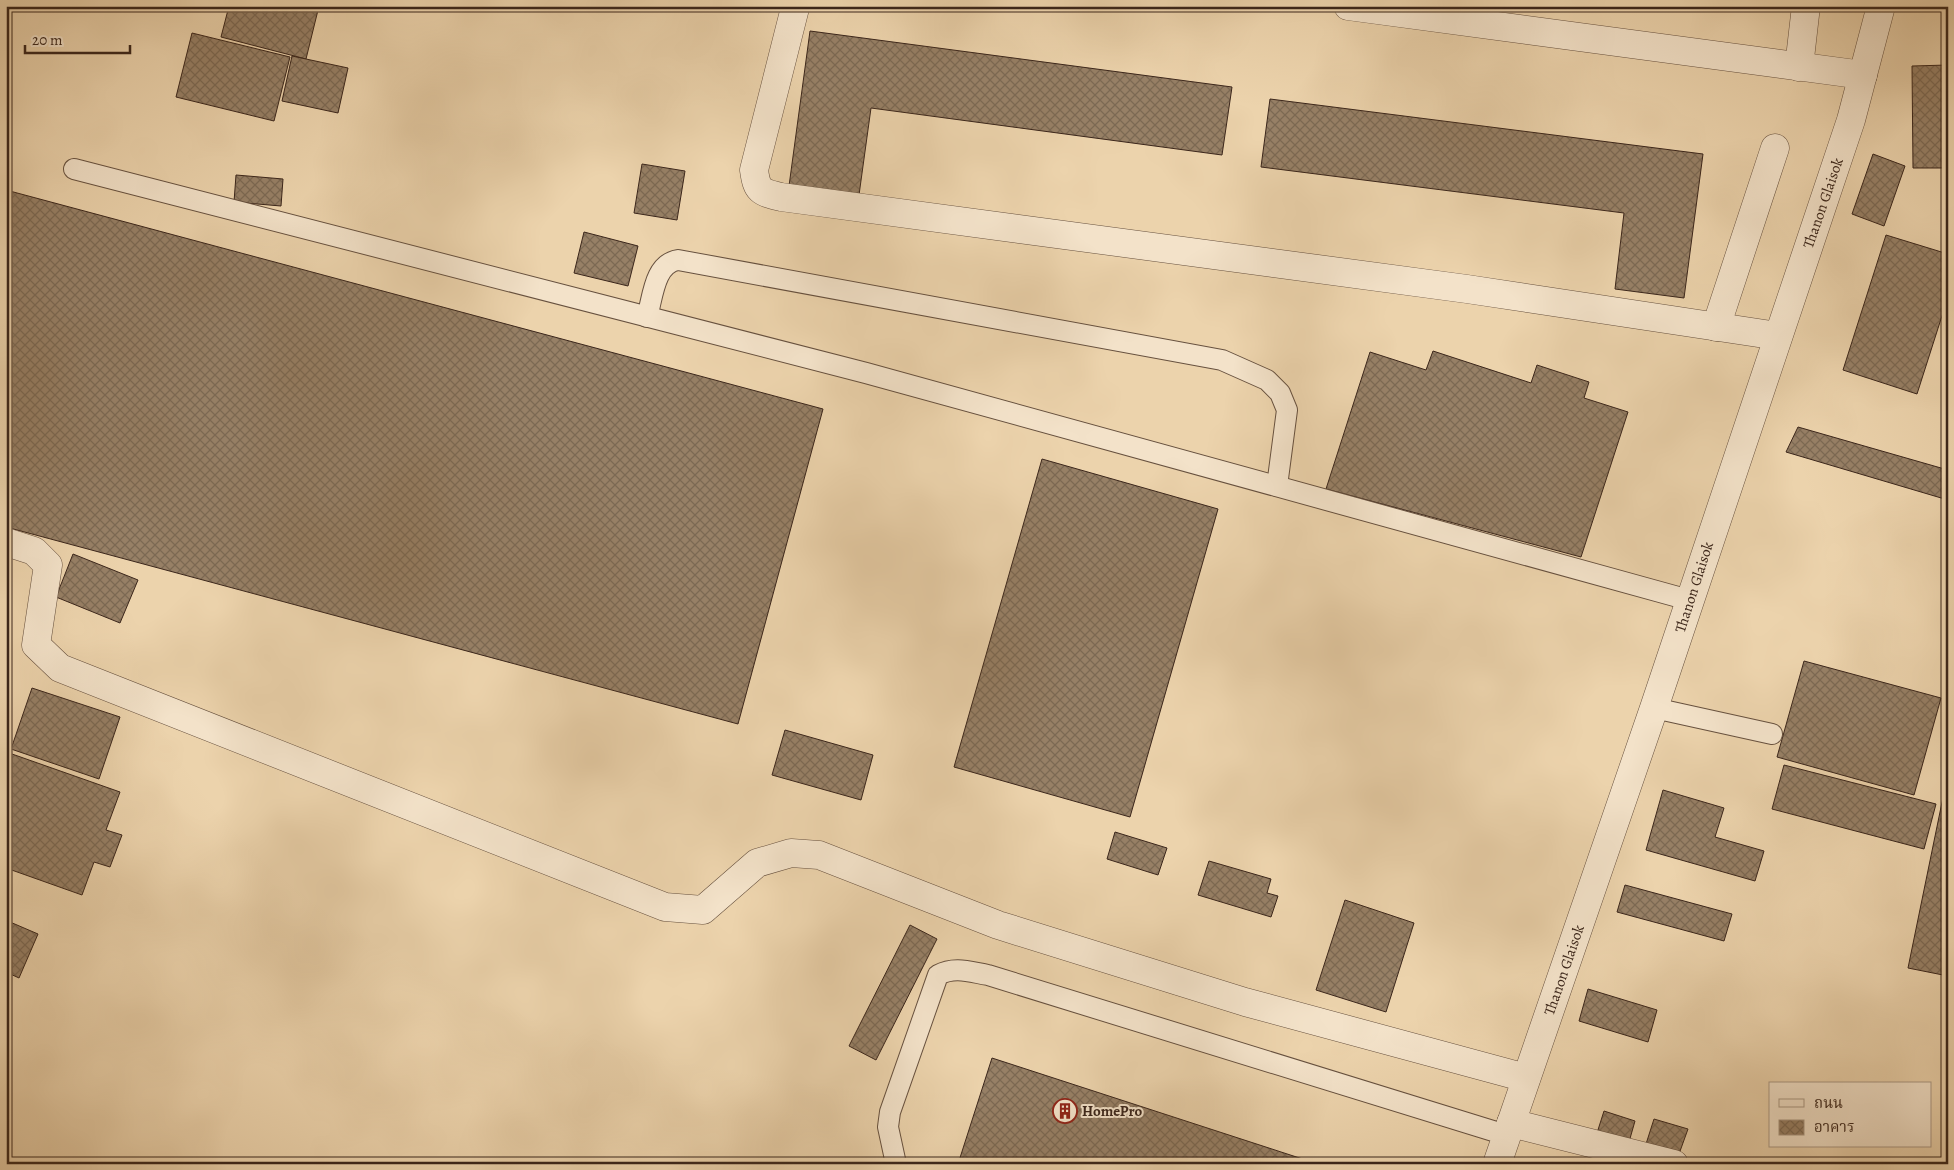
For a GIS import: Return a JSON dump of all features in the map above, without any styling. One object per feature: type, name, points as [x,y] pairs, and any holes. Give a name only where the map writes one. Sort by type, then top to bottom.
[{"type":"street","points":[[1348,6],[1863,75]]},
{"type":"street","points":[[1799,67],[1806,6]]},
{"type":"street","name":"Thanon Glaisok","points":[[1497,1164],[1654,708],[1850,120],[1881,6]]},
{"type":"street","points":[[795,8],[754,170],[756,185],[763,193],[944,220],[1467,289],[1778,336]]},
{"type":"street","points":[[1716,327],[1775,148]]},
{"type":"street","points":[[6,542],[34,551],[48,565],[36,645],[60,668],[666,907],[703,910],[757,863],[791,853],[819,855],[998,925],[1245,1002],[1526,1078]]},
{"type":"street","points":[[1509,1129],[1674,1164]]},
{"type":"lane","points":[[74,169],[866,373],[1689,600]]},
{"type":"lane","points":[[647,317],[660,272],[670,261],[678,260],[1222,360],[1267,380],[1280,393],[1287,410],[1277,486]]},
{"type":"lane","points":[[1654,708],[1772,734]]},
{"type":"lane","points":[[896,1164],[888,1127],[890,1112],[938,975],[946,970],[955,969],[988,976],[1509,1129]]},
{"type":"building","points":[[229,6],[319,6],[306,59],[221,37]]},
{"type":"building","points":[[810,31],[1232,87],[1222,155],[871,108],[859,195],[789,186]]},
{"type":"building","points":[[192,33],[290,57],[274,121],[176,97]]},
{"type":"building","points":[[292,56],[348,68],[338,113],[282,101]]},
{"type":"building","points":[[1948,65],[1948,168],[1913,168],[1912,66]]},
{"type":"building","points":[[1270,99],[1703,154],[1684,298],[1615,289],[1624,213],[1261,167]]},
{"type":"building","points":[[1873,154],[1905,166],[1884,226],[1852,214]]},
{"type":"building","points":[[642,164],[685,171],[677,220],[634,213]]},
{"type":"building","points":[[236,175],[283,179],[281,206],[234,202]]},
{"type":"building","points":[[6,190],[823,409],[738,724],[6,527]]},
{"type":"building","points":[[584,232],[638,246],[628,286],[574,273]]},
{"type":"building","points":[[1886,235],[1948,254],[1948,297],[1917,394],[1843,370]]},
{"type":"building","points":[[1433,351],[1531,383],[1537,365],[1589,382],[1584,398],[1628,412],[1581,557],[1326,489],[1370,352],[1426,370]]},
{"type":"building","points":[[1798,427],[1948,470],[1948,500],[1786,452]]},
{"type":"building","points":[[1042,459],[1218,509],[1130,817],[954,767]]},
{"type":"building","points":[[73,554],[138,580],[120,623],[56,597]]},
{"type":"building","points":[[1804,661],[1941,698],[1914,795],[1777,757]]},
{"type":"building","points":[[32,688],[120,717],[99,779],[11,749]]},
{"type":"building","points":[[785,730],[873,755],[861,800],[772,775]]},
{"type":"building","points":[[12,754],[120,792],[106,830],[122,835],[110,867],[94,862],[82,895],[6,868],[6,769]]},
{"type":"building","points":[[1784,765],[1936,804],[1924,849],[1772,809]]},
{"type":"building","points":[[1948,773],[1948,976],[1908,968]]},
{"type":"building","points":[[1663,790],[1724,808],[1715,837],[1764,851],[1755,881],[1646,850]]},
{"type":"building","points":[[1115,832],[1167,848],[1158,875],[1107,859]]},
{"type":"building","points":[[1209,861],[1271,879],[1267,893],[1278,896],[1271,917],[1198,895]]},
{"type":"building","points":[[1625,885],[1732,914],[1724,941],[1617,912]]},
{"type":"building","points":[[1345,900],[1414,923],[1386,1012],[1316,990]]},
{"type":"building","points":[[10,922],[38,934],[19,978],[6,972],[6,930]]},
{"type":"building","points":[[910,925],[937,939],[876,1060],[849,1046]]},
{"type":"building","points":[[1588,989],[1657,1010],[1648,1042],[1579,1021]]},
{"type":"building","name":"HomePro","points":[[992,1058],[1318,1164],[958,1164]]},
{"type":"building","points":[[1604,1111],[1635,1121],[1629,1142],[1597,1133]]},
{"type":"building","points":[[1654,1119],[1688,1129],[1679,1154],[1646,1144]]},
{"type":"place","name":"HomePro","points":[[1065,1111]]}]
